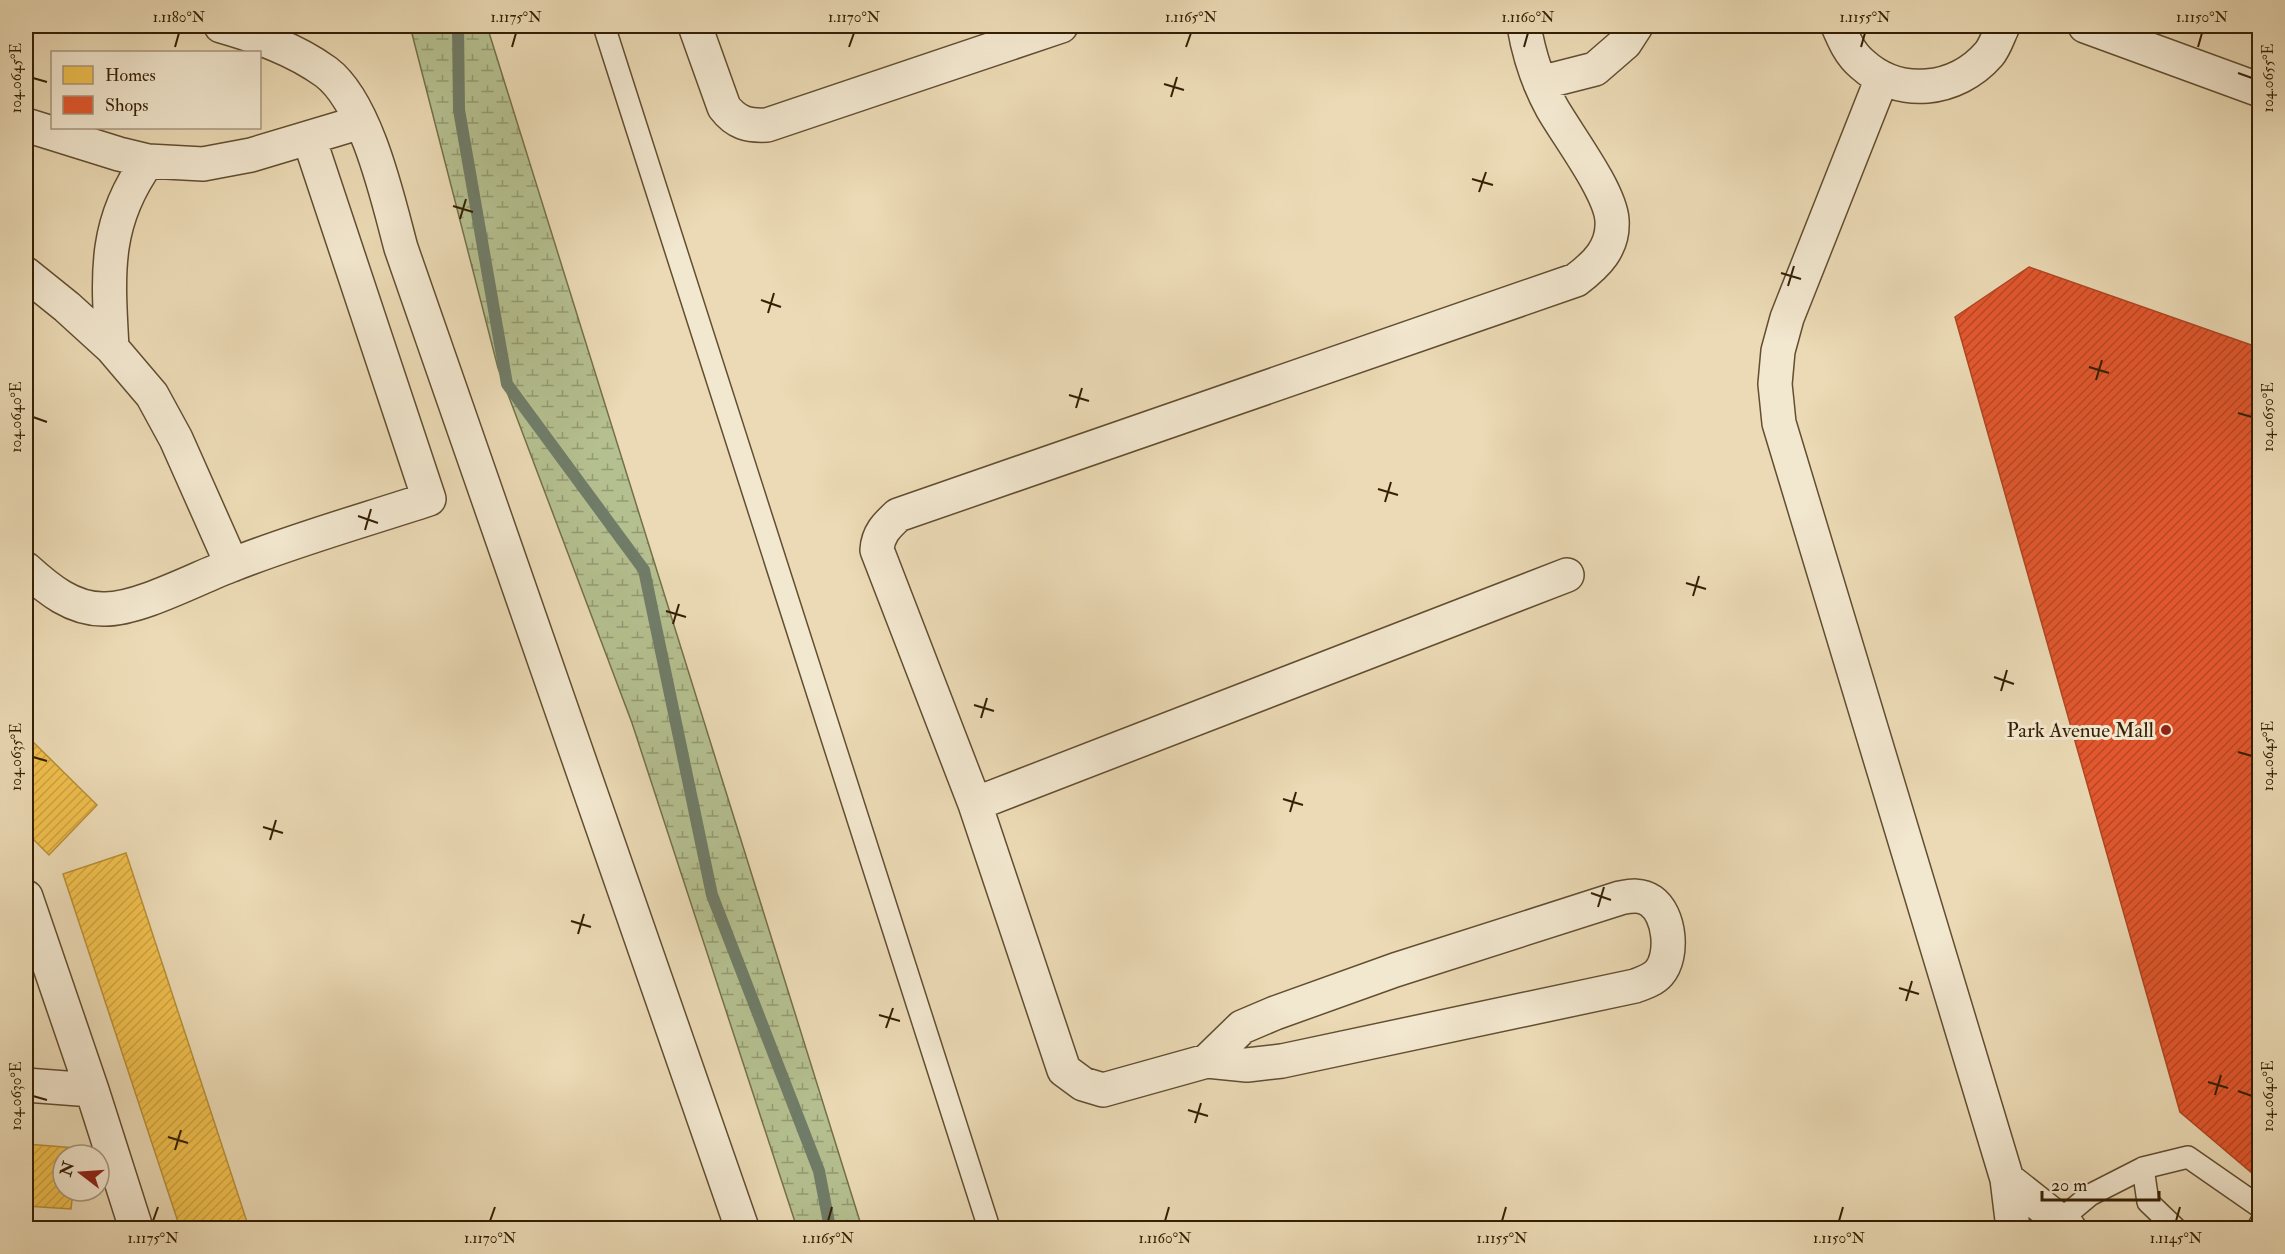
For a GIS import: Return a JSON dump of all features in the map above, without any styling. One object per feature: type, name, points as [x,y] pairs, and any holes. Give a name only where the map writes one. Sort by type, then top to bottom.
[{"type":"street","points":[[221,26],[269,40],[298,54],[328,74],[346,96],[361,122],[378,166],[405,260],[742,1228]]},
{"type":"street","points":[[695,26],[724,107],[730,116],[752,126],[767,125],[1061,26]]},
{"type":"street","points":[[1208,1061],[1242,1027],[1275,1013],[1395,970],[1620,897],[1635,895],[1651,901],[1659,909],[1665,925],[1668,946],[1666,961],[1659,974],[1635,986],[1282,1061],[1247,1065],[1208,1061],[1103,1090],[1083,1084],[1064,1070],[975,804],[877,550],[878,542],[886,525],[898,515],[1576,280],[1592,268],[1605,254],[1612,232],[1609,202],[1552,108],[1530,58],[1524,26]]},
{"type":"street","points":[[1540,83],[1595,69],[1625,43],[1636,26]]},
{"type":"street","points":[[1838,26],[1845,44],[1861,64],[1882,78],[1911,87],[1940,85],[1967,73],[1990,53],[2003,26]]},
{"type":"street","points":[[2085,26],[2259,90]]},
{"type":"street","points":[[1882,78],[1787,318],[1778,351],[1775,384],[1779,423],[2007,1179],[2013,1228]]},
{"type":"street","points":[[26,125],[148,161],[203,164],[250,155],[361,122]]},
{"type":"street","points":[[26,569],[48,590],[80,605],[103,610],[126,608],[232,565],[429,499],[309,138]]},
{"type":"street","points":[[111,348],[108,270],[113,236],[125,200],[148,161]]},
{"type":"street","points":[[26,274],[67,307],[111,348],[152,395],[176,439],[232,565]]},
{"type":"street","points":[[975,804],[1567,574]]},
{"type":"street","points":[[26,897],[136,1228]]},
{"type":"street","points":[[26,1085],[92,1090]]},
{"type":"street","points":[[2007,1179],[2058,1226]]},
{"type":"lane","points":[[604,26],[989,1228]]},
{"type":"lane","points":[[2058,1226],[2090,1195],[2143,1168],[2188,1158],[2259,1207]]},
{"type":"lane","points":[[2143,1168],[2148,1202],[2175,1228]]},
{"type":"lane","points":[[2258,1228],[2259,1224]]},
{"type":"green space","points":[[410,26],[487,26],[862,1228],[797,1228],[632,723],[498,368]]},
{"type":"building: Homes","points":[[26,735],[97,805],[49,855],[26,832]]},
{"type":"building: Homes","points":[[126,853],[249,1228],[180,1228],[63,874]]},
{"type":"building: Homes","points":[[26,1144],[51,1146],[51,1203],[72,1203],[71,1209],[26,1206]]},
{"type":"building: Shops","name":"Park Avenue Mall","points":[[2029,267],[2260,348],[2260,1180],[2180,1112],[1955,317]]},
{"type":"waterway","points":[[458,26],[459,110],[507,384],[644,570],[712,895],[819,1171],[830,1228]]},
{"type":"place","name":"Park Avenue Mall","points":[[2166,730]]}]
